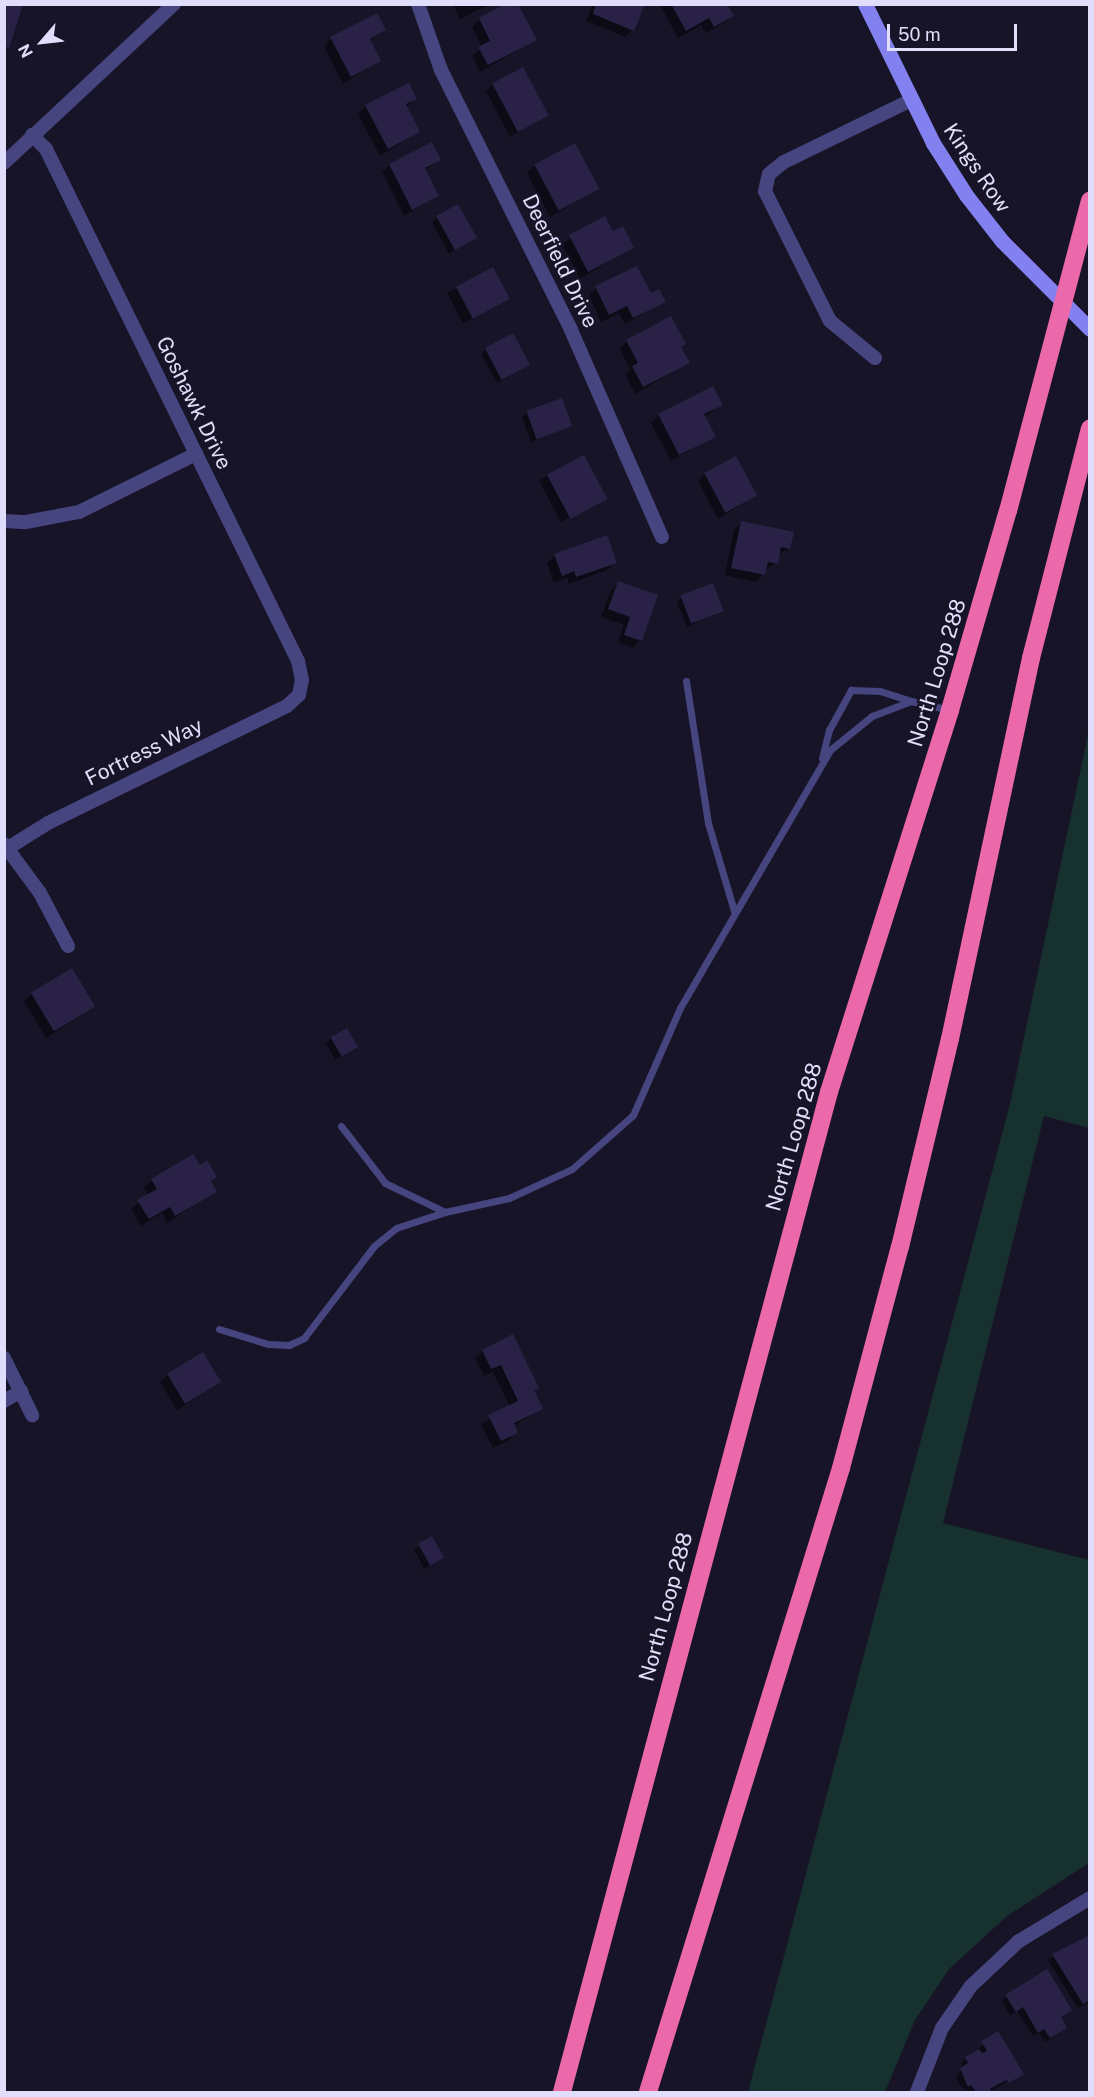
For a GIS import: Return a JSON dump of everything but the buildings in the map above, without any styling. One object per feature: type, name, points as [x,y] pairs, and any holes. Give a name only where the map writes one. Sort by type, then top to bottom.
[{"type":"highway","name":"North Loop 288","points":[[562,2092],[829,1092],[950,710],[1063,305],[1089,201]]},
{"type":"highway","points":[[648,2092],[705,1900],[838,1479],[897,1258],[950,1039],[1032,658],[1089,428]]},
{"type":"street","points":[[4,163],[174,4]]},
{"type":"street","name":"Deerfield Drive","points":[[418,4],[441,70],[571,330],[662,537]]},
{"type":"street","name":"Kings Row","points":[[865,4],[911,100],[966,195],[1002,241],[1089,329]]},
{"type":"street","points":[[875,358],[830,321],[765,191],[769,174],[784,162],[911,100]]},
{"type":"street","name":"Goshawk Drive","points":[[32,135],[46,149],[298,661],[302,680],[299,695]]},
{"type":"street","points":[[4,521],[26,522],[79,512],[196,454]]},
{"type":"street","name":"Fortress Way","points":[[6,846],[286,706],[299,695]]},
{"type":"street","points":[[6,846],[40,893],[68,946]]},
{"type":"street","points":[[4,1358],[32,1415]]},
{"type":"street","points":[[4,1401],[21,1391]]},
{"type":"street","points":[[917,2092],[942,2028],[971,1986],[1019,1941],[1089,1898]]},
{"type":"lane","points":[[686,681],[708,823],[734,911]]},
{"type":"lane","points":[[219,1329],[268,1344],[289,1345],[304,1338],[374,1246],[396,1228],[445,1212],[509,1198],[572,1169],[633,1115],[680,1008],[822,760],[829,730],[850,690],[880,691],[950,710]]},
{"type":"lane","points":[[822,760],[873,716],[911,701]]},
{"type":"lane","points":[[341,1126],[385,1183],[445,1212]]},
{"type":"green space","points":[[1089,730],[1089,1128],[1044,1116],[943,1523],[1089,1560],[1089,1863],[1007,1916],[949,1969],[915,2020],[885,2092],[748,2092],[1010,1104]]}]
